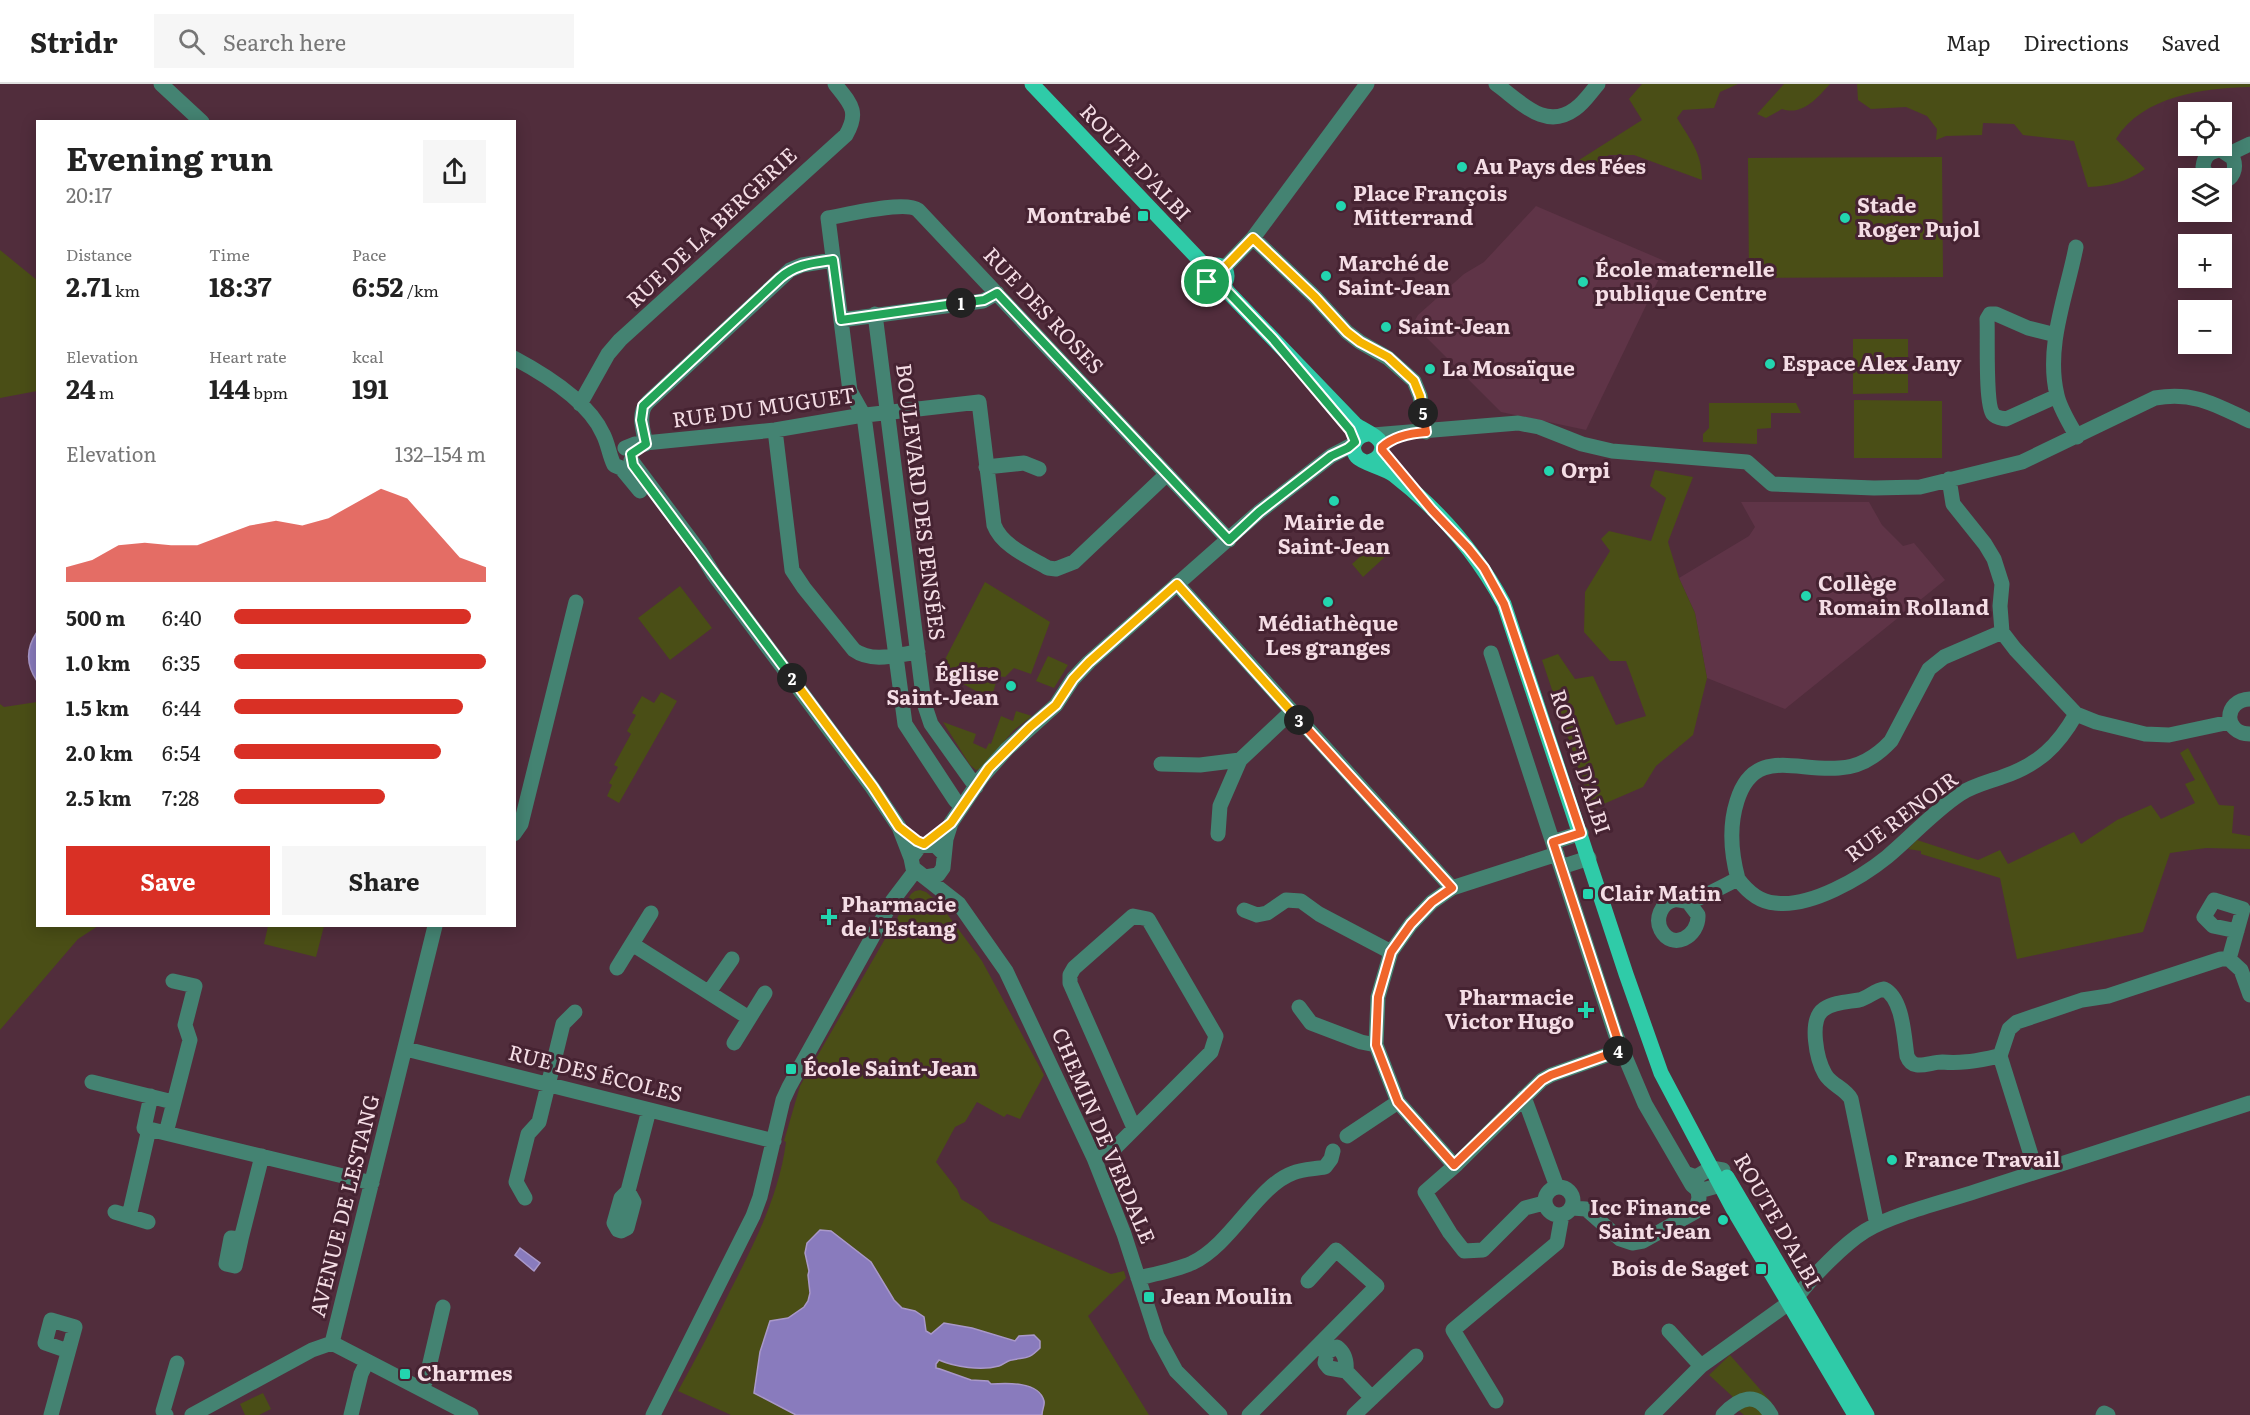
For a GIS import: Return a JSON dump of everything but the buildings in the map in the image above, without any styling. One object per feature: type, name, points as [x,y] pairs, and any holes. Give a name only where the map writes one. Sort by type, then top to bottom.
[{"type":"main road","name":"ROUTE D'ALBI","points":[[1032,84],[1208,269]]},
{"type":"main road","points":[[1214,265],[1224,268],[1227,274],[1223,284],[1213,286],[1207,282],[1205,275],[1208,269],[1214,265]]},
{"type":"main road","name":"ROUTE D'ALBI","points":[[1223,284],[1228,292],[1355,424],[1376,441],[1432,510],[1484,568],[1504,604],[1629,984],[1652,1047],[1718,1174],[1793,1301],[1855,1415]]},
{"type":"main road","name":"ROUTE D'ALBI","points":[[1273,339],[1350,430],[1359,451],[1392,474],[1432,510]]},
{"type":"main road","points":[[1362,435],[1376,441],[1377,458],[1359,451],[1362,435]]},
{"type":"main road","name":"ROUTE D'ALBI","points":[[1793,1301],[1868,1415]]},
{"type":"street","points":[[161,84],[199,120]]},
{"type":"street","name":"RUE DE LA BERGERIE","points":[[581,405],[608,354],[620,340],[846,135],[853,123],[853,112],[836,84]]},
{"type":"street","points":[[1224,268],[1253,238],[1367,84]]},
{"type":"street","points":[[1496,84],[1538,114],[1549,118],[1557,117],[1576,108],[1598,84]]},
{"type":"street","points":[[2232,153],[2250,144]]},
{"type":"street","points":[[2231,156],[2235,168],[2232,174]]},
{"type":"street","name":"RUE DES ROSES","points":[[833,260],[828,218],[913,206],[925,216],[1229,540]]},
{"type":"street","points":[[1253,238],[1315,297],[1347,332],[1388,357],[1414,381],[1420,396],[1426,432]]},
{"type":"street","points":[[2076,247],[2056,335],[2053,364],[2057,396],[2077,437]]},
{"type":"street","points":[[646,444],[641,420],[643,406],[790,270],[802,265],[833,260]]},
{"type":"street","name":"BOULEVARD DES PENSÉES","points":[[833,260],[850,391],[864,416],[905,724],[955,800],[962,807]]},
{"type":"street","points":[[841,320],[984,300],[997,293]]},
{"type":"street","name":"BOULEVARD DES PENSÉES","points":[[875,314],[927,714],[931,724],[976,787]]},
{"type":"street","points":[[2056,335],[2028,328],[1996,314],[1990,314],[1987,319],[1989,399],[1992,413],[2006,419],[2057,396]]},
{"type":"street","points":[[516,359],[537,370],[581,405],[700,552],[714,575],[851,756],[899,827],[917,869]]},
{"type":"street","points":[[1376,441],[1392,440],[1409,433],[1509,423],[1527,424],[1582,444],[1612,451],[1748,462],[1765,480],[1779,485],[1907,488],[2022,462],[2155,398],[2170,396],[2204,399],[2250,422]]},
{"type":"street","name":"RUE DU MUGUET","points":[[624,456],[646,444],[775,430],[979,402],[987,467]]},
{"type":"street","points":[[775,430],[790,556],[796,577],[854,651],[862,656],[871,658],[918,652]]},
{"type":"street","points":[[653,1415],[749,1225],[760,1197],[783,1100],[789,1087],[893,900],[917,869],[916,849],[951,823],[989,768],[1056,705],[1073,679],[1089,662],[1259,512],[1331,456],[1359,451]]},
{"type":"street","points":[[1040,469],[1024,463],[987,467],[994,525],[997,534],[1004,541],[1048,568],[1056,570],[1074,562],[1167,474]]},
{"type":"street","points":[[1949,479],[1953,504],[1994,559],[2002,584],[2000,606],[2002,632],[2076,714],[2096,722],[2145,734],[2169,735],[2230,722]]},
{"type":"street","points":[[1177,584],[1452,888]]},
{"type":"street","points":[[516,831],[521,824],[576,602]]},
{"type":"street","points":[[1689,903],[1738,879],[1732,844],[1735,807],[1742,786],[1754,771],[1778,765],[1838,768],[1865,762],[1884,749],[1891,741],[1929,669],[1944,657],[2002,632]]},
{"type":"street","points":[[1491,653],[1621,1050],[1653,1120],[1693,1181],[1695,1212],[1643,1241],[1632,1243],[1620,1239],[1586,1209],[1567,1212],[1552,1214],[1544,1203],[1548,1192],[1557,1187],[1567,1190],[1573,1198],[1567,1212],[1557,1243],[1453,1330],[1496,1401]]},
{"type":"street","points":[[2230,722],[2232,709],[2237,702],[2250,699]]},
{"type":"street","points":[[1218,834],[1220,806],[1240,760],[1291,712]]},
{"type":"street","name":"RUE RENOIR","points":[[1738,879],[1753,895],[1773,903],[1788,904],[1807,900],[1851,882],[1887,857],[1963,791],[2024,768],[2042,757],[2055,746],[2076,714]]},
{"type":"street","points":[[2230,722],[2239,732],[2250,734]]},
{"type":"street","points":[[1161,764],[1200,765],[1240,760]]},
{"type":"street","points":[[917,869],[938,875],[944,861],[946,839],[951,823]]},
{"type":"street","points":[[899,827],[917,841],[934,844],[944,861]]},
{"type":"street","points":[[1557,855],[1581,833]]},
{"type":"street","points":[[1454,1165],[1398,1102],[1376,1045],[1378,997],[1391,952],[1432,902],[1452,888],[1557,855],[1589,858]]},
{"type":"street","name":"CHEMIN DE VERDALE","points":[[944,861],[959,904]]},
{"type":"street","name":"CHEMIN DE VERDALE","points":[[917,869],[959,904],[1006,971],[1094,1158],[1124,1234],[1151,1320],[1166,1354],[1188,1385],[1220,1415]]},
{"type":"street","points":[[1244,910],[1257,915],[1267,913],[1287,900],[1301,901],[1319,914],[1391,952]]},
{"type":"street","points":[[618,969],[651,914]]},
{"type":"street","points":[[1094,1158],[1115,1148],[1211,1052],[1216,1036],[1148,919],[1133,916],[1074,968],[1070,975],[1070,982],[1134,1128]]},
{"type":"street","name":"AVENUE DE LESTANG","points":[[192,1415],[312,1350],[332,1343],[435,927]]},
{"type":"street","points":[[2229,959],[2237,931]]},
{"type":"street","points":[[632,944],[749,1018]]},
{"type":"street","points":[[709,992],[732,959]]},
{"type":"street","points":[[2036,1171],[2000,1056],[2006,1035],[2017,1022],[2082,1000],[2108,996],[2221,959],[2229,959],[2241,970],[2250,995]]},
{"type":"street","points":[[166,1133],[190,1040],[185,1025],[195,986],[173,981]]},
{"type":"street","points":[[1877,1225],[1851,1099],[1847,1091],[1826,1076],[1822,1066],[1814,1027],[1822,1010],[1831,1005],[1866,998],[1879,989],[1884,989],[1894,997],[1898,1005],[1909,1061],[1922,1065],[1941,1062],[1957,1064],[2000,1056]]},
{"type":"street","points":[[734,1043],[765,993]]},
{"type":"street","points":[[1299,1007],[1311,1023],[1361,1042],[1376,1045]]},
{"type":"street","points":[[525,1198],[516,1182],[528,1134],[539,1122],[563,1024],[575,1012]]},
{"type":"street","name":"RUE DES ÉCOLES","points":[[406,1048],[774,1141]]},
{"type":"street","points":[[1544,1203],[1525,1208],[1483,1250],[1464,1251],[1425,1192],[1524,1097],[1551,1075],[1621,1050]]},
{"type":"street","points":[[92,1082],[173,1102]]},
{"type":"street","points":[[151,1096],[144,1128],[372,1183]]},
{"type":"street","points":[[1524,1097],[1557,1187]]},
{"type":"street","points":[[1347,1136],[1398,1102]]},
{"type":"street","points":[[1652,1415],[1701,1366],[1793,1301],[1856,1238],[1877,1225],[2036,1171],[2250,1103]]},
{"type":"street","points":[[628,1191],[649,1110]]},
{"type":"street","points":[[148,1222],[122,1214],[149,1129]]},
{"type":"street","points":[[1138,1278],[1193,1262],[1230,1234],[1261,1197],[1278,1181],[1293,1173],[1325,1167],[1333,1151]]},
{"type":"street","points":[[241,1239],[262,1156]]},
{"type":"street","points":[[1693,1181],[1718,1174]]},
{"type":"street","points":[[1250,1415],[1377,1286],[1336,1250],[1308,1281]]},
{"type":"street","points":[[421,1389],[426,1380],[443,1307]]},
{"type":"street","points":[[1669,1331],[1701,1366]]},
{"type":"street","points":[[332,1343],[464,1414]]},
{"type":"street","points":[[51,1415],[68,1351]]},
{"type":"street","points":[[1354,1415],[1416,1356]]},
{"type":"street","points":[[351,1415],[361,1374],[367,1362]]},
{"type":"street","points":[[166,1415],[164,1411],[177,1363]]},
{"type":"street","points":[[1347,1371],[1372,1398]]},
{"type":"street","points":[[1722,1415],[1734,1403],[1747,1398],[1759,1402],[1771,1415]]},
{"type":"street","points":[[2103,1415],[2104,1413],[2108,1415]]},
{"type":"shaded area","points":[[1536,206],[1667,262],[1586,430],[1501,412],[1413,324],[1418,315],[1464,274],[1484,262]]},
{"type":"shaded area","name":"Collège Romain Rolland","points":[[1741,502],[1869,502],[1882,525],[1903,546],[1914,543],[1945,580],[1785,709],[1707,678],[1695,613],[1679,578],[1749,536],[1755,527]]},
{"type":"shaded area","points":[[36,634],[36,680],[29,663],[29,650]]},
{"type":"shaded area","points":[[820,1230],[831,1231],[871,1262],[894,1300],[902,1308],[915,1311],[924,1317],[926,1331],[931,1334],[944,1323],[972,1328],[1015,1341],[1019,1336],[1034,1335],[1040,1341],[1040,1348],[1033,1355],[1010,1360],[999,1366],[984,1368],[953,1365],[939,1360],[936,1368],[971,1380],[988,1381],[991,1384],[1021,1385],[1036,1390],[1044,1401],[1042,1415],[796,1415],[754,1393],[760,1352],[770,1321],[788,1318],[804,1307],[808,1301],[809,1271],[805,1253],[807,1243]]},
{"type":"shaded area","points":[[520,1248],[540,1263],[534,1271],[515,1255]]},
{"type":"green space","points":[[1642,84],[1738,84],[1720,92],[1714,108],[1683,110],[1677,118],[1698,154],[1702,180],[1634,155],[1609,155],[1580,173],[1565,169],[1642,120],[1629,99]]},
{"type":"green space","points":[[1784,84],[1830,84],[1815,100],[1803,108],[1790,111],[1782,109],[1766,118],[1757,114]]},
{"type":"green space","points":[[1857,84],[2250,84],[2250,87],[2213,90],[2176,97],[2141,113],[2127,124],[2116,139],[2145,169],[2118,182],[2088,187],[2074,141],[2023,135],[2014,124],[1983,123],[1982,135],[1946,136],[1936,140],[1937,129],[1927,116],[1906,107],[1871,109],[1858,100]]},
{"type":"green space","name":"Stade Roger Pujol","points":[[1942,157],[1943,277],[1749,278],[1748,158]]},
{"type":"green space","points":[[0,250],[36,279],[36,391],[0,398]]},
{"type":"green space","points":[[1853,339],[1908,339],[1908,393],[1853,394]]},
{"type":"green space","points":[[1854,400],[1942,401],[1942,458],[1854,458]]},
{"type":"green space","points":[[1709,403],[1796,403],[1801,413],[1771,413],[1771,428],[1757,429],[1757,444],[1703,442],[1703,434],[1709,428]]},
{"type":"green space","points":[[1655,470],[1693,477],[1668,542],[1679,578],[1695,613],[1707,678],[1693,735],[1656,766],[1643,787],[1592,809],[1542,660],[1558,654],[1575,679],[1593,676],[1616,725],[1646,716],[1626,661],[1610,661],[1584,632],[1585,592],[1610,551],[1601,539],[1609,531],[1651,541],[1666,498],[1650,486]]},
{"type":"green space","points":[[1374,544],[1386,556],[1363,577],[1352,564]]},
{"type":"green space","points":[[985,582],[1050,622],[1031,674],[1014,668],[1005,677],[998,676],[991,699],[939,671]]},
{"type":"green space","points":[[680,586],[712,628],[670,660],[638,618]]},
{"type":"green space","points":[[1048,656],[1068,665],[1054,688],[1036,681]]},
{"type":"green space","points":[[661,692],[677,701],[619,803],[607,796],[612,785],[609,783],[618,767],[614,765],[631,734],[627,731],[636,715],[632,713],[642,696],[654,703]]},
{"type":"green space","points":[[36,702],[36,927],[96,927],[78,939],[0,1030],[0,704],[4,707]]},
{"type":"green space","points":[[1016,711],[1032,716],[1014,730],[980,769],[976,770],[970,765],[943,722],[976,734],[973,743],[986,749],[989,743],[991,744],[1001,716],[1013,721]]},
{"type":"green space","points":[[2188,748],[2219,805],[2234,806],[2232,833],[2250,836],[2250,849],[2206,848],[2170,853],[2143,932],[2017,959],[2000,878],[1921,854],[1921,851],[1908,849],[1917,840],[1978,860],[2000,850],[2008,864],[2074,832],[2081,844],[2117,820],[2151,805],[2161,819],[2195,803],[2185,784],[2195,780],[2180,753]]},
{"type":"green space","points":[[920,890],[939,903],[982,961],[1044,1075],[1020,1119],[1007,1114],[1004,1117],[977,1102],[965,1122],[955,1127],[936,1162],[957,1189],[961,1199],[981,1211],[990,1221],[1111,1274],[1124,1271],[1126,1278],[1088,1316],[1149,1415],[731,1415],[678,1391],[717,1318],[764,1219],[778,1181],[786,1142],[784,1141],[800,1086],[911,894]]},
{"type":"green space","points":[[268,927],[324,927],[316,957],[264,944]]},
{"type":"green space","points":[[1730,1355],[1772,1403],[1762,1415],[1744,1415],[1738,1410],[1732,1396],[1709,1375]]},
{"type":"green space","points":[[263,1393],[271,1409],[259,1415],[245,1415],[240,1404]]},
{"type":"place","name":"Au Pays des Fées","points":[[1462,167]]},
{"type":"place","name":"Place François Mitterrand","points":[[1341,206]]},
{"type":"place","name":"Montrabé","points":[[1143,216]]},
{"type":"place","name":"Stade Roger Pujol","points":[[1845,218]]},
{"type":"place","name":"Marché de Saint-Jean","points":[[1326,276]]},
{"type":"place","name":"École maternelle publique Centre","points":[[1583,282]]},
{"type":"place","name":"Saint-Jean","points":[[1386,327]]},
{"type":"place","name":"Espace Alex Jany","points":[[1770,364]]},
{"type":"place","name":"La Mosaïque","points":[[1430,369]]},
{"type":"place","name":"Orpi","points":[[1549,471]]},
{"type":"place","name":"Mairie de Saint-Jean","points":[[1334,501]]},
{"type":"place","name":"Collège Romain Rolland","points":[[1806,596]]},
{"type":"place","name":"Médiathèque Les granges","points":[[1328,602]]},
{"type":"place","name":"Église Saint-Jean","points":[[1011,686]]},
{"type":"place","name":"Clair Matin","points":[[1588,894]]},
{"type":"place","name":"Pharmacie de l'Estang","points":[[829,917]]},
{"type":"place","name":"Pharmacie Victor Hugo","points":[[1586,1010]]},
{"type":"place","name":"École Saint-Jean","points":[[791,1069]]},
{"type":"place","name":"France Travail","points":[[1892,1160]]},
{"type":"place","name":"Icc Finance Saint-Jean","points":[[1723,1220]]},
{"type":"place","name":"Bois de Saget","points":[[1761,1269]]},
{"type":"place","name":"Jean Moulin","points":[[1149,1297]]},
{"type":"place","name":"Charmes","points":[[405,1374]]},
{"type":"route","points":[[1253,238],[1325,307],[1347,332],[1388,357],[1414,381],[1420,396],[1426,432],[1409,433],[1386,443],[1382,450],[1484,568],[1504,604],[1581,833],[1553,842],[1621,1050],[1542,1080],[1454,1165],[1398,1102],[1376,1045],[1378,997],[1391,952],[1411,924],[1432,902],[1452,888],[1177,584],[1089,662],[1073,679],[1056,705],[989,768],[951,823],[924,844],[909,836],[899,827],[851,756],[714,575],[700,552],[631,460],[631,454],[646,444],[641,420],[643,406],[790,270],[802,265],[833,260],[841,320],[984,300],[997,293],[1229,540],[1259,512],[1331,456],[1355,442],[1350,430],[1223,284],[1213,286],[1207,282],[1205,275],[1210,267],[1217,265],[1224,268],[1253,238]]}]
